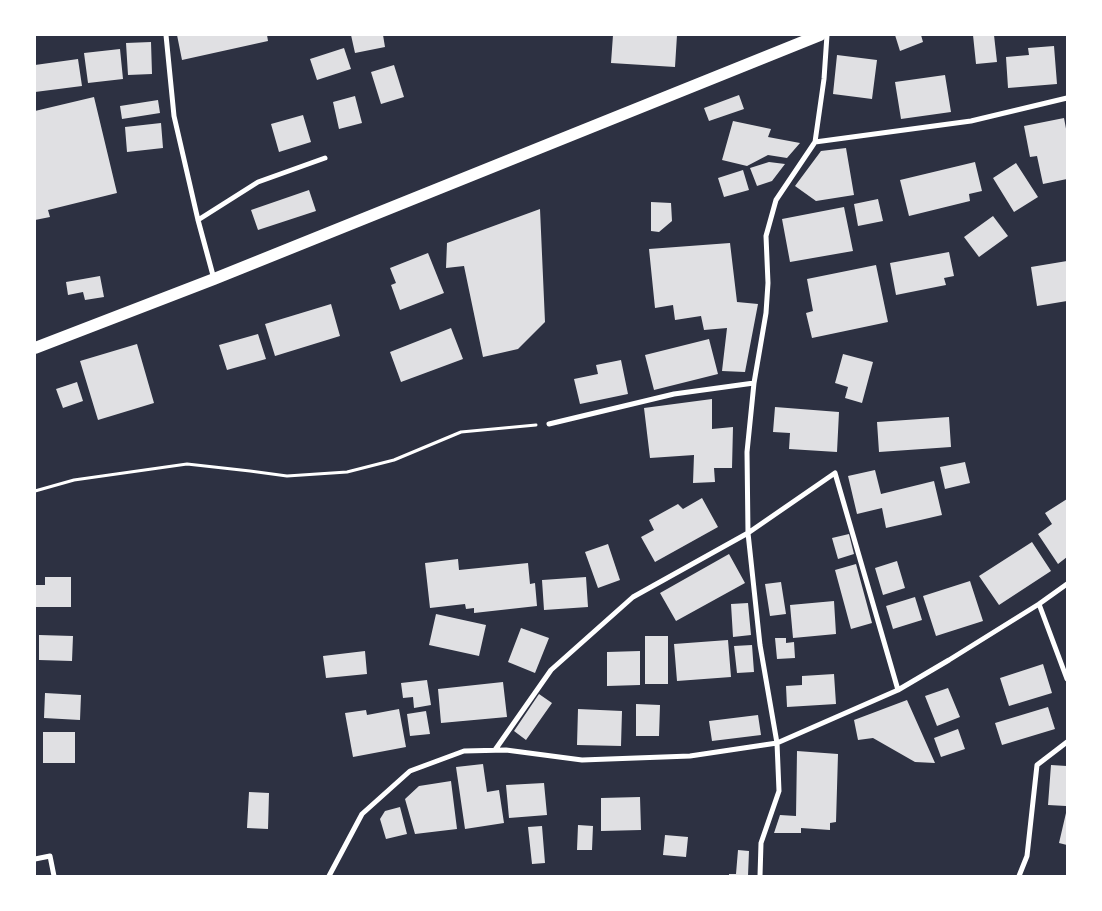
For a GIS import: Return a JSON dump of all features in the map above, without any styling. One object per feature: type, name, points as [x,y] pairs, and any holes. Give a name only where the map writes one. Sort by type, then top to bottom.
[{"type":"main road","points":[[35,348],[214,279],[820,35]]},
{"type":"street","points":[[166,35],[174,116],[214,279]]},
{"type":"street","points":[[760,876],[761,843],[779,791],[777,743],[760,645],[748,533],[747,452],[754,383],[766,313],[768,283],[766,236],[776,200],[815,142],[824,79],[827,35]]},
{"type":"street","points":[[815,142],[971,121],[1067,98]]},
{"type":"street","points":[[198,220],[258,182],[325,158]]},
{"type":"street","points":[[549,424],[674,394],[754,383]]},
{"type":"street","points":[[496,750],[551,670],[633,597],[748,533],[835,473],[898,690]]},
{"type":"street","points":[[329,876],[362,814],[410,771],[464,751],[506,750],[582,760],[690,756],[777,743],[898,690],[1039,604],[1067,584]]},
{"type":"street","points":[[1039,604],[1067,679]]},
{"type":"street","points":[[1019,876],[1027,856],[1037,765],[1067,742]]},
{"type":"street","points":[[35,859],[50,856],[54,876]]},
{"type":"path","points":[[35,491],[74,480],[188,464],[250,470],[287,476],[347,472],[394,460],[461,432],[549,424]]},
{"type":"building","points":[[177,35],[267,35],[268,41],[182,60]]},
{"type":"building","points":[[351,35],[383,35],[385,47],[355,53]]},
{"type":"building","points":[[613,35],[677,35],[675,67],[611,63]]},
{"type":"building","points":[[895,35],[921,35],[923,42],[900,51]]},
{"type":"building","points":[[973,35],[994,35],[997,62],[976,64]]},
{"type":"building","points":[[151,42],[152,74],[128,75],[126,43]]},
{"type":"building","points":[[1054,46],[1057,84],[1008,88],[1006,57],[1029,55],[1028,48]]},
{"type":"building","points":[[344,48],[351,69],[317,80],[310,59]]},
{"type":"building","points":[[120,49],[123,79],[88,83],[84,53]]},
{"type":"building","points":[[837,55],[877,60],[872,99],[833,94]]},
{"type":"building","points":[[78,59],[82,86],[35,92],[35,65]]},
{"type":"building","points":[[394,65],[404,97],[381,104],[371,72]]},
{"type":"building","points":[[945,75],[951,112],[901,119],[895,82]]},
{"type":"building","points":[[739,95],[744,109],[709,121],[704,108]]},
{"type":"building","points":[[355,96],[362,123],[339,129],[333,102]]},
{"type":"building","points":[[94,97],[117,193],[48,210],[50,217],[35,220],[35,111]]},
{"type":"building","points":[[158,100],[160,113],[122,119],[120,106]]},
{"type":"building","points":[[303,115],[311,142],[279,152],[271,124]]},
{"type":"building","points":[[1064,118],[1067,134],[1067,179],[1043,184],[1037,156],[1030,157],[1024,126]]},
{"type":"building","points":[[733,121],[771,129],[768,137],[800,143],[787,158],[768,155],[747,166],[722,160]]},
{"type":"building","points":[[161,123],[163,148],[127,152],[125,127]]},
{"type":"building","points":[[846,148],[854,195],[816,201],[795,186],[821,151]]},
{"type":"building","points":[[769,162],[785,164],[772,181],[757,186],[750,168]]},
{"type":"building","points":[[975,162],[982,191],[969,194],[970,201],[909,216],[900,180]]},
{"type":"building","points":[[1016,163],[1038,197],[1014,212],[993,178]]},
{"type":"building","points":[[743,170],[749,190],[724,197],[718,178]]},
{"type":"building","points":[[309,190],[316,211],[258,230],[251,210]]},
{"type":"building","points":[[878,199],[883,221],[858,226],[854,204]]},
{"type":"building","points":[[651,202],[671,203],[672,221],[659,232],[651,231]]},
{"type":"building","points":[[844,207],[853,251],[790,262],[782,219]]},
{"type":"building","points":[[540,209],[545,322],[518,349],[483,357],[464,266],[446,268],[447,243]]},
{"type":"building","points":[[993,216],[1008,236],[979,257],[964,237]]},
{"type":"building","points":[[730,243],[737,302],[758,304],[745,372],[722,371],[727,328],[704,330],[701,316],[675,320],[673,305],[655,308],[649,249]]},
{"type":"building","points":[[949,252],[954,276],[944,278],[946,285],[896,295],[890,263]]},
{"type":"building","points":[[428,253],[444,293],[400,310],[391,285],[396,283],[390,268]]},
{"type":"building","points":[[1067,261],[1067,301],[1037,306],[1031,267]]},
{"type":"building","points":[[876,265],[888,322],[812,338],[806,313],[813,311],[807,279]]},
{"type":"building","points":[[100,276],[104,297],[85,300],[83,292],[68,295],[66,282]]},
{"type":"building","points":[[331,304],[340,336],[275,356],[265,324]]},
{"type":"building","points":[[451,328],[463,359],[401,382],[390,352]]},
{"type":"building","points":[[258,334],[266,359],[227,370],[219,345]]},
{"type":"building","points":[[709,339],[718,374],[654,390],[645,355]]},
{"type":"building","points":[[137,344],[154,403],[98,420],[80,361]]},
{"type":"building","points":[[843,354],[873,362],[862,403],[845,398],[848,387],[835,383]]},
{"type":"building","points":[[621,360],[628,394],[580,404],[574,379],[598,374],[596,365]]},
{"type":"building","points":[[77,382],[83,401],[63,408],[56,389]]},
{"type":"building","points":[[712,399],[712,429],[733,427],[732,468],[714,468],[715,482],[693,483],[694,455],[650,458],[644,408]]},
{"type":"building","points":[[775,407],[839,412],[837,452],[789,449],[790,433],[773,432]]},
{"type":"building","points":[[949,417],[951,447],[879,452],[877,422]]},
{"type":"building","points":[[965,462],[970,483],[945,489],[940,467]]},
{"type":"building","points":[[875,470],[881,494],[934,481],[942,515],[886,528],[882,508],[857,514],[848,476]]},
{"type":"building","points":[[702,498],[718,527],[655,562],[641,537],[654,530],[649,520],[678,504],[683,509]]},
{"type":"building","points":[[1067,499],[1067,557],[1058,564],[1038,534],[1052,524],[1045,513]]},
{"type":"building","points":[[849,534],[854,554],[838,559],[832,538]]},
{"type":"building","points":[[1032,542],[1051,571],[999,605],[979,576]]},
{"type":"building","points":[[608,544],[620,580],[598,588],[585,552]]},
{"type":"building","points":[[729,554],[745,583],[676,621],[660,593]]},
{"type":"building","points":[[458,559],[459,570],[528,563],[530,584],[535,583],[537,606],[474,613],[474,608],[466,609],[465,604],[430,608],[425,563]]},
{"type":"building","points":[[897,561],[905,588],[883,595],[875,568]]},
{"type":"building","points":[[856,564],[872,623],[851,629],[835,570]]},
{"type":"building","points":[[45,577],[71,577],[71,607],[35,607],[35,585],[45,585]]},
{"type":"building","points":[[586,577],[588,607],[544,610],[542,580]]},
{"type":"building","points":[[970,581],[983,621],[936,636],[923,596]]},
{"type":"building","points":[[781,582],[786,614],[770,616],[765,584]]},
{"type":"building","points":[[915,597],[922,620],[893,629],[886,606]]},
{"type":"building","points":[[834,601],[836,634],[793,638],[790,605]]},
{"type":"building","points":[[748,603],[751,635],[733,637],[731,604]]},
{"type":"building","points":[[436,614],[486,625],[479,656],[429,645]]},
{"type":"building","points":[[521,628],[549,638],[535,673],[508,662]]},
{"type":"building","points":[[39,635],[73,636],[72,661],[39,660]]},
{"type":"building","points":[[645,636],[668,636],[668,684],[645,684]]},
{"type":"building","points":[[775,638],[786,638],[786,643],[794,642],[795,658],[777,659]]},
{"type":"building","points":[[728,640],[731,677],[677,681],[674,644]]},
{"type":"building","points":[[752,645],[754,672],[737,673],[734,646]]},
{"type":"building","points":[[365,651],[367,674],[326,678],[323,656]]},
{"type":"building","points":[[640,651],[640,685],[607,686],[607,652]]},
{"type":"building","points":[[1043,664],[1052,693],[1009,706],[1000,678]]},
{"type":"building","points":[[834,674],[836,704],[787,707],[786,686],[802,685],[802,676]]},
{"type":"building","points":[[427,680],[431,705],[414,708],[413,697],[403,698],[401,683]]},
{"type":"building","points":[[503,682],[507,717],[441,723],[438,689]]},
{"type":"building","points":[[948,688],[960,717],[937,726],[925,696]]},
{"type":"building","points":[[45,693],[81,695],[80,720],[44,718]]},
{"type":"building","points":[[539,694],[552,703],[526,740],[514,731]]},
{"type":"building","points":[[907,700],[935,763],[915,762],[873,738],[858,740],[854,720]]},
{"type":"building","points":[[636,704],[660,705],[659,736],[636,736]]},
{"type":"building","points":[[1048,707],[1055,729],[1002,745],[995,723]]},
{"type":"building","points":[[399,709],[406,747],[353,757],[345,713],[366,710],[367,715]]},
{"type":"building","points":[[578,709],[622,711],[621,746],[577,745]]},
{"type":"building","points":[[426,711],[430,734],[410,736],[407,714]]},
{"type":"building","points":[[758,715],[761,735],[712,741],[709,721]]},
{"type":"building","points":[[958,729],[965,749],[941,757],[934,738]]},
{"type":"building","points":[[43,732],[75,732],[75,763],[43,763]]},
{"type":"building","points":[[797,751],[838,754],[836,822],[830,823],[830,830],[801,828],[801,833],[774,833],[780,815],[796,816]]},
{"type":"building","points":[[483,764],[487,792],[499,790],[504,823],[465,829],[456,767]]},
{"type":"building","points":[[1051,765],[1067,766],[1066,806],[1048,805]]},
{"type":"building","points":[[451,781],[457,829],[415,834],[405,799],[419,786]]},
{"type":"building","points":[[544,783],[547,815],[509,818],[506,785]]},
{"type":"building","points":[[249,792],[269,793],[268,829],[247,828]]},
{"type":"building","points":[[640,797],[641,830],[601,831],[601,798]]},
{"type":"building","points":[[400,807],[407,834],[386,839],[380,819],[385,811]]},
{"type":"building","points":[[1067,813],[1067,845],[1059,843]]},
{"type":"building","points":[[578,825],[593,826],[592,850],[577,850]]},
{"type":"building","points":[[542,826],[545,863],[532,864],[528,827]]},
{"type":"building","points":[[665,835],[688,837],[686,857],[663,855]]},
{"type":"building","points":[[738,850],[749,851],[748,876],[729,876],[729,874],[736,874]]}]
